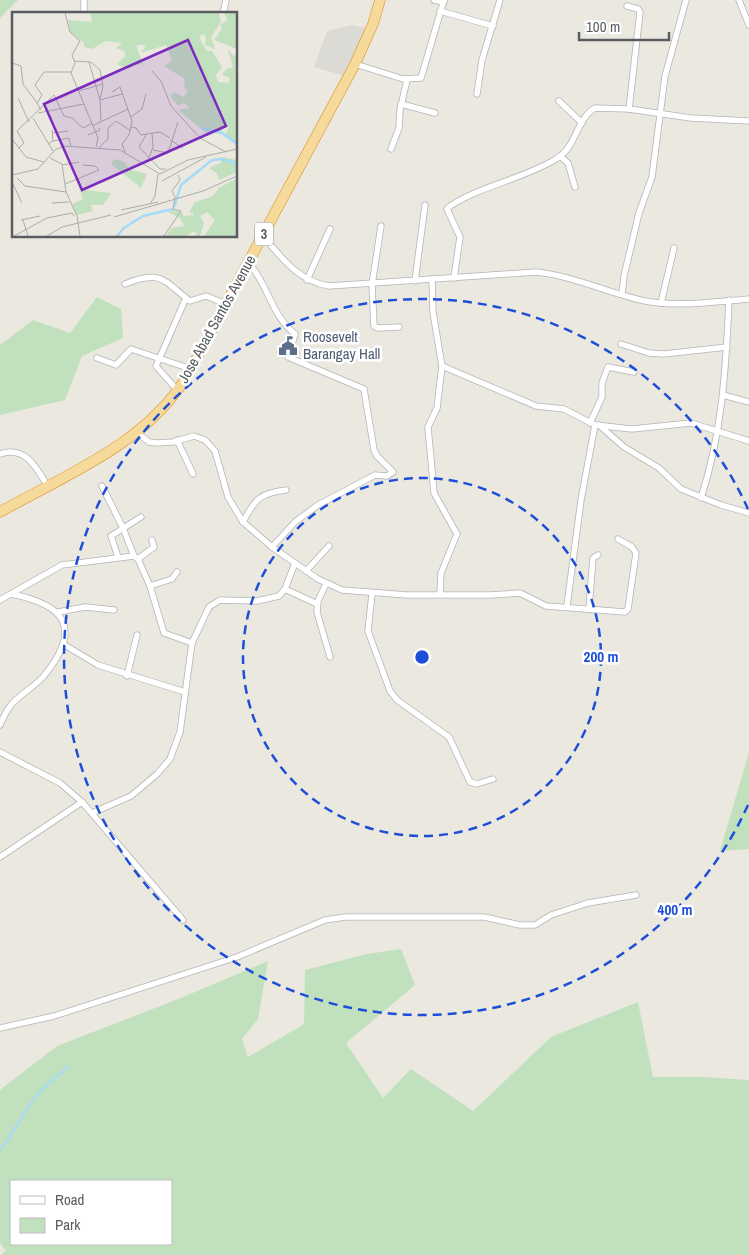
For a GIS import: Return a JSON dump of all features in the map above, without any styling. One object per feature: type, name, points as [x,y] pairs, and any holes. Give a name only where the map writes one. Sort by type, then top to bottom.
[{"type":"highway","name":"Jose Abad Santos Avenue","points":[[0,512],[48,487],[137,433],[159,414],[178,391],[355,64],[373,24],[380,0]]},
{"type":"street","points":[[355,64],[407,80],[421,78],[444,1],[434,0]]},
{"type":"street","points":[[477,94],[482,60],[500,0]]},
{"type":"street","points":[[622,294],[624,276],[639,213],[652,177],[667,67],[686,0]]},
{"type":"street","points":[[739,0],[749,25]]},
{"type":"street","points":[[627,6],[638,9],[640,12],[629,109]]},
{"type":"street","points":[[440,11],[492,26]]},
{"type":"street","points":[[391,149],[399,128],[401,104],[407,80]]},
{"type":"street","points":[[559,101],[582,123]]},
{"type":"street","points":[[401,104],[435,113]]},
{"type":"street","points":[[454,278],[460,236],[448,214],[447,210],[450,206],[480,190],[522,175],[560,156],[569,149],[582,123],[596,108],[629,109],[691,118],[749,121]]},
{"type":"street","points":[[560,156],[568,163],[575,187]]},
{"type":"street","points":[[415,281],[425,205]]},
{"type":"street","points":[[381,226],[372,285],[374,326],[378,328],[399,327]]},
{"type":"street","points":[[307,280],[330,229]]},
{"type":"street","points":[[263,236],[292,268],[307,280],[329,286],[372,285],[536,272],[564,277],[661,303],[697,303],[749,298]]},
{"type":"street","points":[[661,303],[674,248]]},
{"type":"street","points":[[248,262],[259,274],[282,322],[295,334],[288,357],[364,389],[374,450],[377,456],[393,472],[386,476],[375,475],[318,505],[295,522],[272,547]]},
{"type":"street","points":[[125,284],[147,277],[161,278],[169,282],[193,302],[209,296],[226,304]]},
{"type":"street","points":[[432,279],[433,312],[442,366],[437,408],[428,427],[434,493],[457,534],[441,574],[440,594]]},
{"type":"street","points":[[178,391],[156,366],[186,298]]},
{"type":"street","points":[[701,498],[713,462],[718,431],[727,347],[729,300]]},
{"type":"street","points":[[621,344],[649,353],[664,354],[727,347]]},
{"type":"street","points":[[97,358],[116,365],[129,349],[191,369]]},
{"type":"street","points":[[442,366],[536,406],[564,409],[595,424],[624,447],[654,464],[681,489],[701,498],[749,513]]},
{"type":"street","points":[[567,606],[582,493],[602,397],[602,383],[608,367],[634,372]]},
{"type":"street","points":[[722,394],[749,402]]},
{"type":"street","points":[[595,424],[632,429],[690,423],[749,441]]},
{"type":"street","points":[[137,433],[149,442],[166,443],[194,436],[211,445],[228,497],[243,522],[272,547],[306,571],[326,584],[342,590],[372,594],[490,595],[520,593],[541,604],[627,611],[636,553],[632,547],[618,539]]},
{"type":"street","points":[[177,440],[193,474]]},
{"type":"street","points":[[0,454],[14,452],[27,457],[48,487]]},
{"type":"street","points":[[102,486],[150,586],[164,633],[192,643]]},
{"type":"street","points":[[243,522],[253,504],[261,496],[286,490]]},
{"type":"street","points":[[118,557],[111,536],[141,516]]},
{"type":"street","points":[[0,598],[11,594],[62,565],[118,557],[136,557],[154,547],[152,540]]},
{"type":"street","points":[[306,571],[329,546]]},
{"type":"street","points":[[589,608],[594,558],[598,555]]},
{"type":"street","points":[[92,813],[131,796],[157,774],[170,758],[179,738],[192,643],[206,612],[215,602],[224,600],[266,600],[279,596],[285,588],[296,563]]},
{"type":"street","points":[[150,586],[172,579],[177,572]]},
{"type":"street","points":[[326,584],[317,604],[317,612],[330,657]]},
{"type":"street","points":[[285,588],[317,604]]},
{"type":"street","points":[[11,594],[37,601],[58,612],[85,607],[114,610]]},
{"type":"street","points":[[372,594],[368,623],[369,638],[393,697],[449,737],[470,782],[477,784],[493,779]]},
{"type":"street","points":[[0,724],[12,703],[43,676],[62,644],[64,628],[58,612]]},
{"type":"street","points":[[127,676],[137,635]]},
{"type":"street","points":[[62,644],[92,662],[127,676],[185,692]]},
{"type":"street","points":[[0,752],[60,783],[82,802],[183,920]]},
{"type":"street","points":[[0,857],[82,802]]},
{"type":"street","points":[[0,1028],[54,1016],[237,958],[325,920],[344,917],[484,917],[520,925],[535,925],[551,915],[588,903],[636,895]]},
{"type":"shaded area","points":[[352,25],[366,28],[345,76],[314,67],[327,31]]},
{"type":"green space","points":[[0,0],[18,0],[0,18]]},
{"type":"green space","points":[[97,297],[121,309],[123,338],[82,356],[65,400],[0,415],[0,345],[33,320],[70,333]]},
{"type":"green space","points":[[749,752],[749,849],[720,851]]},
{"type":"green space","points":[[401,949],[415,985],[346,1043],[383,1098],[411,1069],[473,1111],[551,1037],[638,1002],[653,1077],[703,1077],[749,1080],[749,1255],[1,1255],[6,1251],[0,1243],[0,1090],[57,1046],[181,998],[268,961],[258,1019],[242,1039],[248,1057],[304,1024],[305,970],[367,954]]},
{"type":"waterway","points":[[0,1150],[35,1098],[68,1067]]},
{"type":"place","name":"Roosevelt Barangay Hall","points":[[288,346]]}]
